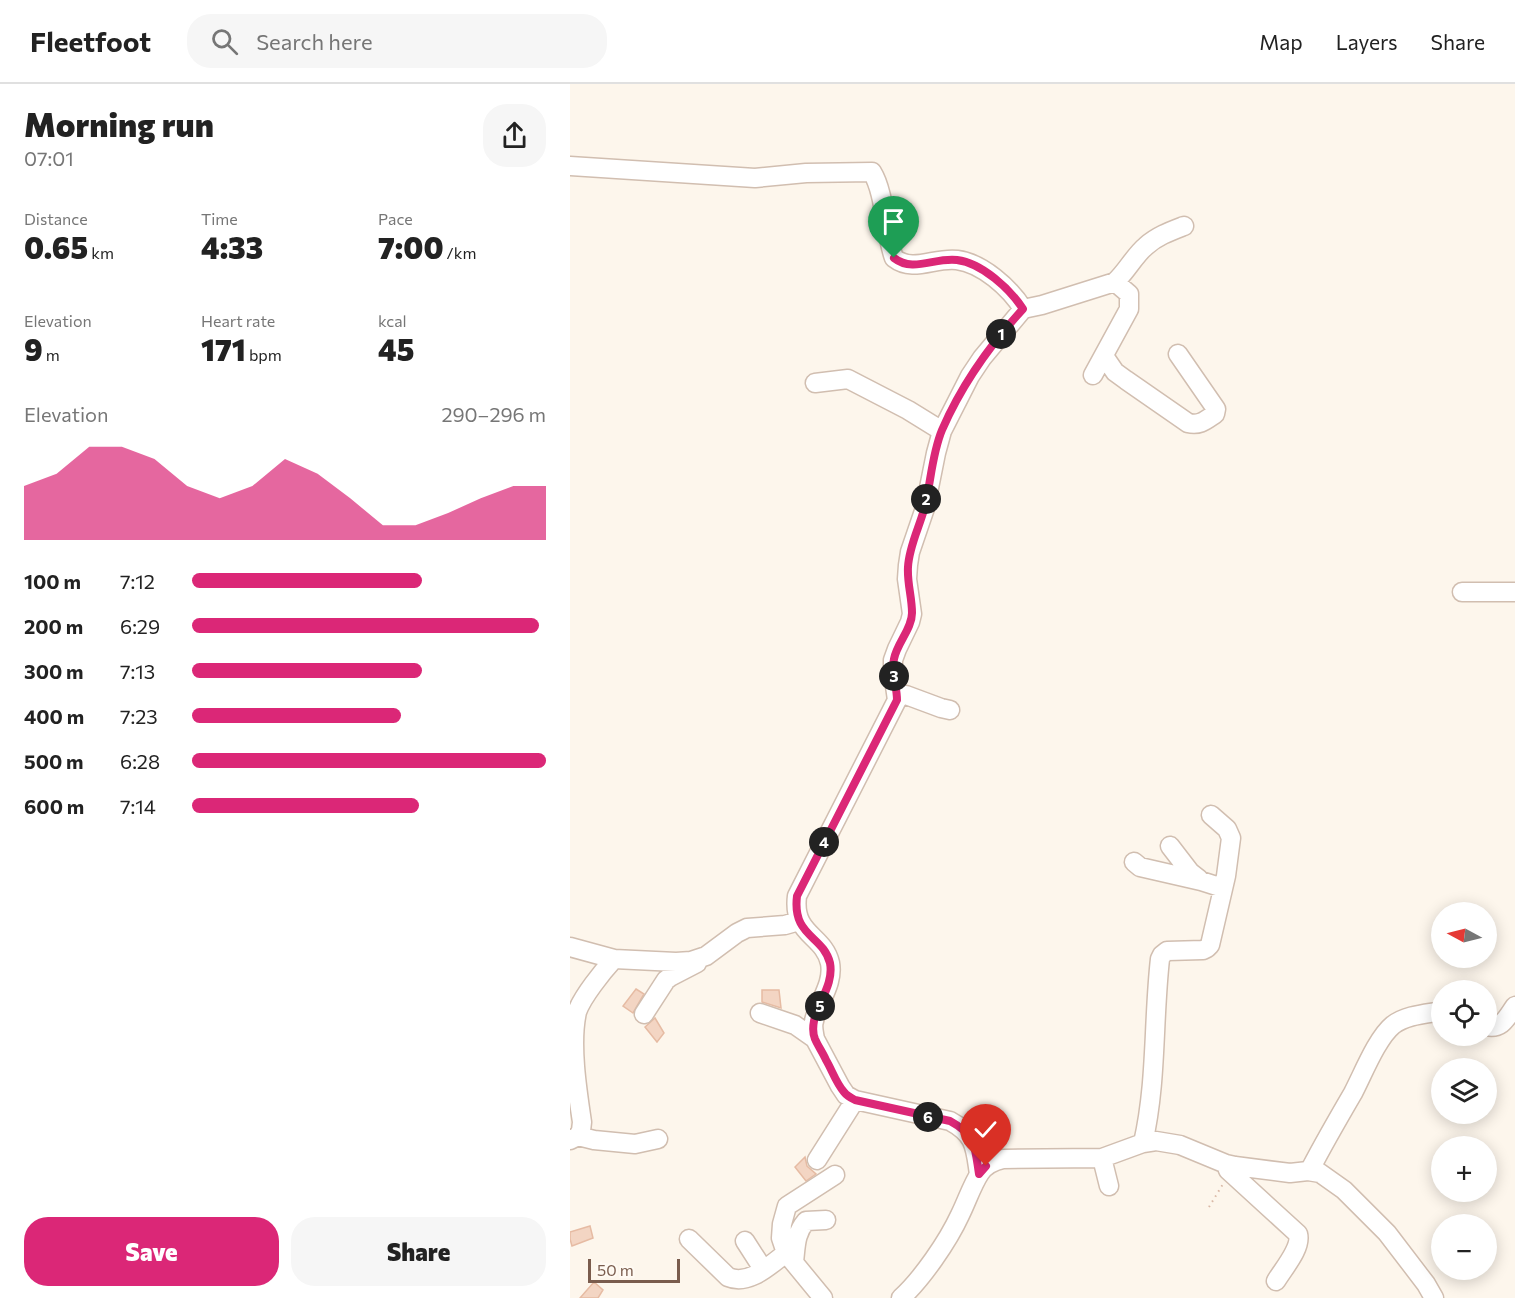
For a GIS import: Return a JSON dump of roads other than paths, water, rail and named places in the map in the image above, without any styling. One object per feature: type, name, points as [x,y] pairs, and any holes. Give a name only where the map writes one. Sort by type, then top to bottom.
[{"type":"street","points":[[570,166],[755,178],[806,172],[872,172],[879,190],[894,258],[905,264],[919,265],[942,260],[957,260],[975,266],[996,279],[1016,298],[1023,309]]},
{"type":"street","points":[[897,700],[893,660],[912,614],[908,579],[910,552],[925,508],[942,431],[970,376],[1023,309],[1116,282],[1145,246],[1165,233],[1184,226]]},
{"type":"street","points":[[1093,375],[1129,309],[1129,294],[1116,282]]},
{"type":"street","points":[[1104,356],[1115,372],[1188,423],[1196,425],[1215,414],[1216,409],[1178,354]]},
{"type":"street","points":[[815,383],[848,379],[908,410],[942,431]]},
{"type":"street","points":[[1462,592],[1515,592]]},
{"type":"street","points":[[950,710],[906,695],[902,695],[897,700],[797,896],[796,906],[799,921],[804,930],[827,953],[831,967],[828,987],[814,1021],[815,1039],[846,1095],[855,1100],[950,1121],[962,1127],[970,1137],[975,1149],[979,1174]]},
{"type":"street","points":[[1143,1143],[1155,1057],[1160,959],[1167,951],[1208,948],[1226,876],[1231,838],[1227,829],[1211,815]]},
{"type":"street","points":[[1170,846],[1190,872],[1201,880]]},
{"type":"street","points":[[1134,862],[1140,867],[1201,880],[1223,888]]},
{"type":"street","points":[[644,1014],[666,980],[692,967],[737,933],[747,928],[785,925],[799,921]]},
{"type":"street","points":[[570,947],[614,959],[676,962],[691,961],[706,956]]},
{"type":"street","points":[[574,1138],[581,1131],[582,1122],[572,1047],[573,1028],[577,1011],[584,997],[614,959]]},
{"type":"street","points":[[1497,1027],[1515,1006]]},
{"type":"street","points":[[760,1013],[795,1025],[815,1039]]},
{"type":"street","points":[[1308,1171],[1383,1036],[1400,1021],[1431,1013]]},
{"type":"street","points":[[817,1160],[855,1100]]},
{"type":"street","points":[[574,1138],[624,1144],[658,1139]]},
{"type":"street","points":[[910,1295],[954,1227],[979,1174],[986,1166],[1004,1159],[1102,1158],[1143,1143],[1156,1141],[1180,1145],[1227,1167],[1298,1234],[1300,1239],[1297,1248],[1275,1281]]},
{"type":"street","points":[[1102,1158],[1109,1186]]},
{"type":"street","points":[[1227,1167],[1290,1173],[1308,1171],[1320,1173],[1344,1190],[1387,1233],[1434,1298]]},
{"type":"street","points":[[823,1298],[790,1257],[781,1238],[782,1224],[787,1206],[835,1175]]},
{"type":"street","points":[[689,1239],[728,1277],[743,1279],[790,1257],[797,1234],[806,1221],[826,1220]]},
{"type":"street","points":[[745,1241],[763,1269]]}]
